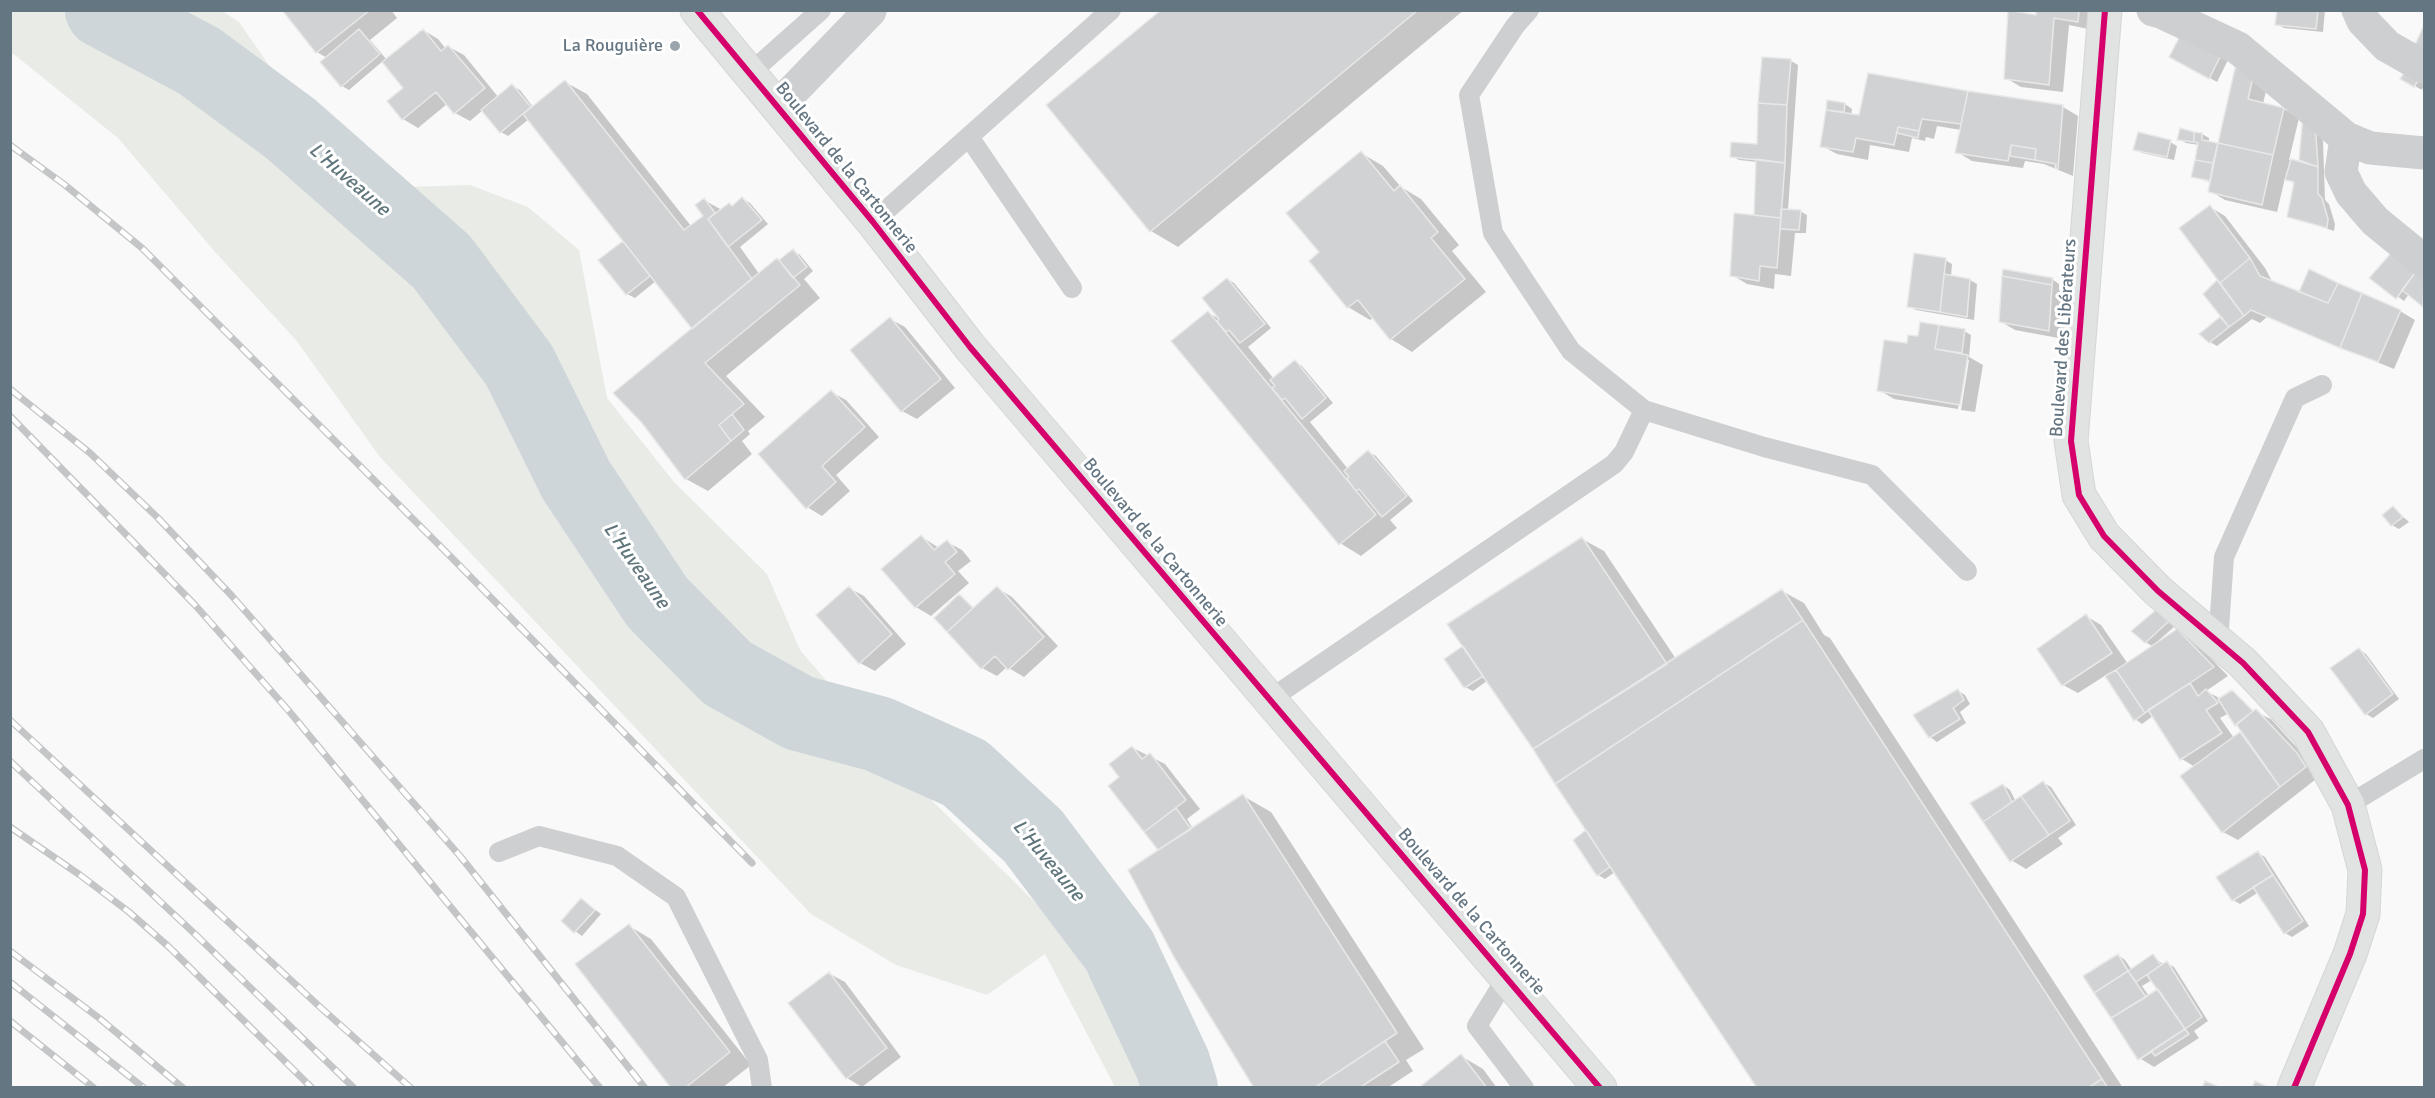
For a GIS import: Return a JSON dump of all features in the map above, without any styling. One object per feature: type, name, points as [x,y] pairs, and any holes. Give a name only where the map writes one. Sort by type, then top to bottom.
[{"type":"main road","name":"Boulevard de la Cartonnerie","points":[[697,10],[873,222],[970,347],[1600,1088]]},
{"type":"main road","name":"Boulevard des Libérateurs","points":[[2105,10],[2071,441],[2079,495],[2104,536],[2158,591],[2243,663],[2308,732],[2348,805],[2365,870],[2363,914],[2350,954],[2294,1088]]},
{"type":"street","points":[[2153,10],[2238,48],[2346,138],[2370,148],[2424,153]]},
{"type":"street","points":[[2358,10],[2363,21],[2387,46],[2424,67]]},
{"type":"street","points":[[777,107],[870,11]]},
{"type":"street","points":[[2346,138],[2342,172],[2351,193],[2375,221],[2424,261]]},
{"type":"lane","points":[[749,74],[821,10]]},
{"type":"lane","points":[[873,222],[1111,10]]},
{"type":"lane","points":[[1529,10],[1515,26],[1469,95],[1492,233],[1571,351],[1644,410],[1764,447],[1872,475],[1967,571]]},
{"type":"lane","points":[[969,137],[1072,288]]},
{"type":"lane","points":[[2218,642],[2224,556],[2295,398],[2322,386]]},
{"type":"lane","points":[[1269,700],[1614,464],[1624,452],[1644,410]]},
{"type":"lane","points":[[2348,805],[2424,759]]},
{"type":"lane","points":[[499,852],[539,836],[617,856],[676,897],[758,1060],[762,1088]]},
{"type":"lane","points":[[1507,977],[1477,1026],[1524,1088]]},
{"type":"shaded area","points":[[10,11],[222,11],[239,22],[296,104],[408,187],[470,185],[528,207],[579,250],[607,398],[674,482],[767,574],[800,650],[909,778],[1053,920],[1163,1087],[1115,1087],[1045,954],[987,995],[896,965],[811,914],[380,457],[296,340],[216,253],[118,138],[11,52]]},
{"type":"building","points":[[282,10],[370,10],[316,53]]},
{"type":"building","points":[[1161,10],[1418,10],[1150,232],[1046,105]]},
{"type":"building","points":[[2008,10],[2036,15],[2036,10],[2079,10],[2078,22],[2054,18],[2049,85],[2004,79]]},
{"type":"building","points":[[2277,10],[2318,10],[2316,29],[2275,25]]},
{"type":"building","points":[[2424,25],[2424,50],[2415,45]]},
{"type":"building","points":[[359,29],[380,54],[341,87],[320,62]]},
{"type":"building","points":[[423,29],[441,51],[448,45],[485,88],[454,114],[436,92],[402,120],[387,101],[403,88],[382,62]]},
{"type":"building","points":[[2182,32],[2223,51],[2209,79],[2169,57]]},
{"type":"building","points":[[1762,57],[1791,59],[1787,105],[1758,103]]},
{"type":"building","points":[[2408,66],[2422,74],[2414,87],[2400,79]]},
{"type":"building","points":[[2235,68],[2254,72],[2248,99],[2284,108],[2273,155],[2218,143]]},
{"type":"building","points":[[1868,73],[1968,91],[1961,124],[1922,119],[1919,131],[1898,127],[1894,145],[1856,138],[1853,152],[1820,147],[1826,110],[1859,115]]},
{"type":"building","points":[[565,80],[684,230],[703,216],[695,205],[704,198],[715,213],[708,219],[752,279],[692,329],[523,114]]},
{"type":"building","points":[[512,84],[531,107],[500,133],[481,110]]},
{"type":"building","points":[[1968,91],[2063,105],[2058,169],[2055,168],[2056,164],[2035,160],[2036,149],[2011,145],[2008,161],[1955,153]]},
{"type":"building","points":[[1827,100],[1845,103],[1844,112],[1826,110]]},
{"type":"building","points":[[1758,103],[1787,105],[1785,163],[1730,157],[1731,142],[1757,144]]},
{"type":"building","points":[[2303,115],[2310,122],[2316,136],[2318,167],[2299,160]]},
{"type":"building","points":[[1898,127],[1919,131],[1918,138],[1897,133]]},
{"type":"building","points":[[2180,128],[2194,132],[2194,142],[2177,140]]},
{"type":"building","points":[[2138,132],[2171,140],[2167,157],[2133,150]]},
{"type":"building","points":[[2194,132],[2202,133],[2202,140],[2218,143],[2213,163],[2195,160],[2198,143],[2194,142]]},
{"type":"building","points":[[2218,143],[2273,155],[2262,205],[2208,192]]},
{"type":"building","points":[[2011,145],[2036,149],[2035,160],[2010,156]]},
{"type":"building","points":[[1361,151],[1394,191],[1400,185],[1438,232],[1431,238],[1465,279],[1390,340],[1358,300],[1347,308],[1309,261],[1319,252],[1286,213]]},
{"type":"building","points":[[1756,159],[1785,163],[1781,218],[1754,215]]},
{"type":"building","points":[[2291,159],[2318,167],[2318,194],[2322,198],[2328,219],[2327,228],[2287,217],[2294,182],[2285,180]]},
{"type":"building","points":[[2195,160],[2213,163],[2210,181],[2191,177]]},
{"type":"building","points":[[742,197],[762,220],[728,247],[708,219],[729,203],[732,206]]},
{"type":"building","points":[[2210,205],[2250,258],[2220,283],[2179,228]]},
{"type":"building","points":[[1781,209],[1801,210],[1799,230],[1780,229]]},
{"type":"building","points":[[1734,213],[1781,218],[1777,268],[1760,266],[1759,281],[1730,276]]},
{"type":"building","points":[[623,241],[650,276],[626,295],[598,260]]},
{"type":"building","points":[[793,249],[807,267],[793,278],[779,260]]},
{"type":"building","points":[[2392,252],[2417,270],[2396,299],[2369,278]]},
{"type":"building","points":[[1914,253],[1946,258],[1940,312],[1907,307]]},
{"type":"building","points":[[777,258],[800,285],[705,363],[744,404],[719,425],[731,441],[685,480],[642,423],[613,393]]},
{"type":"building","points":[[2250,258],[2260,276],[2328,303],[2338,283],[2362,293],[2340,348],[2251,310],[2244,316],[2220,283]]},
{"type":"building","points":[[2003,269],[2053,278],[2052,285],[2002,276]]},
{"type":"building","points":[[2309,269],[2338,283],[2328,303],[2299,292]]},
{"type":"building","points":[[2417,270],[2424,276],[2423,307],[2402,290]]},
{"type":"building","points":[[1944,274],[1970,279],[1967,317],[1940,312]]},
{"type":"building","points":[[2002,276],[2052,285],[2049,331],[1999,322]]},
{"type":"building","points":[[1227,278],[1265,324],[1240,343],[1229,330],[1226,332],[1202,298]]},
{"type":"building","points":[[2217,280],[2244,316],[2229,327],[2203,294]]},
{"type":"building","points":[[2362,293],[2401,310],[2378,362],[2340,348]]},
{"type":"building","points":[[1208,311],[1376,515],[1339,545],[1171,341]]},
{"type":"building","points":[[890,317],[941,379],[901,412],[850,350]]},
{"type":"building","points":[[2220,317],[2229,327],[2209,343],[2199,334]]},
{"type":"building","points":[[1920,322],[1939,325],[1935,349],[1968,355],[1960,405],[1877,391],[1884,340],[1907,343],[1908,335],[1918,336]]},
{"type":"building","points":[[1939,325],[1965,329],[1962,353],[1935,349]]},
{"type":"building","points":[[1295,360],[1326,398],[1302,419],[1285,398],[1282,400],[1272,388],[1275,386],[1270,380]]},
{"type":"building","points":[[831,390],[865,427],[822,466],[836,482],[806,509],[758,454]]},
{"type":"building","points":[[732,414],[744,430],[731,441],[719,425]]},
{"type":"building","points":[[1368,450],[1407,496],[1382,517],[1359,489],[1356,491],[1344,471]]},
{"type":"building","points":[[2393,506],[2403,517],[2391,526],[2382,515]]},
{"type":"building","points":[[921,535],[934,550],[947,540],[957,552],[945,562],[955,574],[915,608],[881,569]]},
{"type":"building","points":[[1582,537],[1667,664],[1533,749],[1447,624]]},
{"type":"building","points":[[849,586],[892,634],[859,664],[816,615]]},
{"type":"building","points":[[997,586],[1044,637],[1008,670],[995,656],[981,669],[947,632]]},
{"type":"building","points":[[1782,589],[1803,620],[1555,784],[1533,749]]},
{"type":"building","points":[[959,594],[973,608],[947,632],[934,618]]},
{"type":"building","points":[[2156,610],[2168,622],[2145,643],[2131,631]]},
{"type":"building","points":[[2086,614],[2112,653],[2062,686],[2037,649]]},
{"type":"building","points":[[1803,620],[2102,1079],[2088,1088],[1757,1088],[1555,784]]},
{"type":"building","points":[[2177,629],[2214,667],[2145,713],[2116,670]]},
{"type":"building","points":[[1463,646],[1483,676],[1464,688],[1444,659]]},
{"type":"building","points":[[2359,648],[2393,694],[2365,715],[2330,668]]},
{"type":"building","points":[[2116,670],[2145,713],[2134,721],[2105,676]]},
{"type":"building","points":[[2190,683],[2198,696],[2206,689],[2218,703],[2206,710],[2222,733],[2180,760],[2148,710]]},
{"type":"building","points":[[1958,689],[1964,700],[1953,708],[1960,719],[1929,738],[1913,715]]},
{"type":"building","points":[[2232,690],[2253,711],[2235,726],[2218,699]]},
{"type":"building","points":[[2256,709],[2297,753],[2306,767],[2280,787],[2236,724]]},
{"type":"building","points":[[2240,732],[2280,787],[2222,833],[2180,776]]},
{"type":"building","points":[[1132,746],[1142,759],[1150,753],[1186,800],[1144,832],[1108,786],[1119,777],[1109,764]]},
{"type":"building","points":[[2043,781],[2070,821],[2049,835],[2021,796]]},
{"type":"building","points":[[2003,784],[2012,802],[1983,822],[1970,803]]},
{"type":"building","points":[[1243,794],[1397,1033],[1314,1088],[1254,1088],[1175,959],[1128,870]]},
{"type":"building","points":[[2021,796],[2049,835],[2010,862],[1983,822]]},
{"type":"building","points":[[1176,808],[1191,829],[1158,850],[1144,832]]},
{"type":"building","points":[[1586,830],[1610,867],[1597,876],[1573,840]]},
{"type":"building","points":[[2258,851],[2273,875],[2232,901],[2216,877]]},
{"type":"building","points":[[2273,875],[2303,921],[2284,934],[2253,887]]},
{"type":"building","points":[[581,898],[595,910],[574,933],[561,921]]},
{"type":"building","points":[[629,924],[730,1052],[685,1088],[671,1088],[575,964]]},
{"type":"building","points":[[2118,954],[2128,971],[2094,993],[2083,976]]},
{"type":"building","points":[[2153,954],[2161,965],[2136,982],[2128,971]]},
{"type":"building","points":[[2167,961],[2202,1017],[2185,1029],[2147,975]]},
{"type":"building","points":[[2128,971],[2146,997],[2111,1018],[2094,993]]},
{"type":"building","points":[[829,972],[887,1048],[846,1079],[788,1003]]},
{"type":"building","points":[[2158,989],[2185,1029],[2138,1060],[2111,1018]]},
{"type":"building","points":[[2185,1029],[2189,1034],[2155,1056],[2151,1051]]},
{"type":"building","points":[[1385,1041],[1399,1062],[1359,1088],[1314,1088]]},
{"type":"building","points":[[1461,1054],[1487,1088],[1422,1088],[1421,1086]]},
{"type":"building","points":[[2102,1079],[2108,1088],[2088,1088]]},
{"type":"building","points":[[2205,1081],[2221,1088],[2202,1088]]},
{"type":"building","points":[[2255,1081],[2268,1087],[2268,1088],[2252,1088]]},
{"type":"waterway","name":"L'Huveaune","points":[[103,10],[199,61],[291,129],[442,262],[519,365],[576,480],[657,602],[727,673],[799,713],[878,734],[965,773],[1033,836],[1119,950],[1173,1065],[1180,1088]]},
{"type":"railway","points":[[10,145],[65,185],[142,248],[752,863]]},
{"type":"railway","points":[[10,389],[90,453],[157,517],[232,596],[460,856],[645,1088]]},
{"type":"railway","points":[[10,416],[195,605],[289,711],[600,1088]]},
{"type":"railway","points":[[10,720],[320,1007],[411,1088]]},
{"type":"railway","points":[[10,761],[197,936],[354,1088]]},
{"type":"railway","points":[[10,827],[129,912],[169,947],[312,1088]]},
{"type":"railway","points":[[10,951],[99,1018],[183,1088]]},
{"type":"railway","points":[[10,982],[144,1088]]},
{"type":"railway","points":[[10,1021],[94,1088]]},
{"type":"cycle path","points":[[697,10],[873,222],[970,347],[1600,1088]]},
{"type":"cycle path","points":[[2105,10],[2071,441],[2079,495],[2104,536],[2158,591],[2243,663],[2308,732],[2348,805],[2365,870],[2363,914],[2350,954],[2294,1088]]},
{"type":"place","name":"La Rouguière","points":[[675,46]]}]
